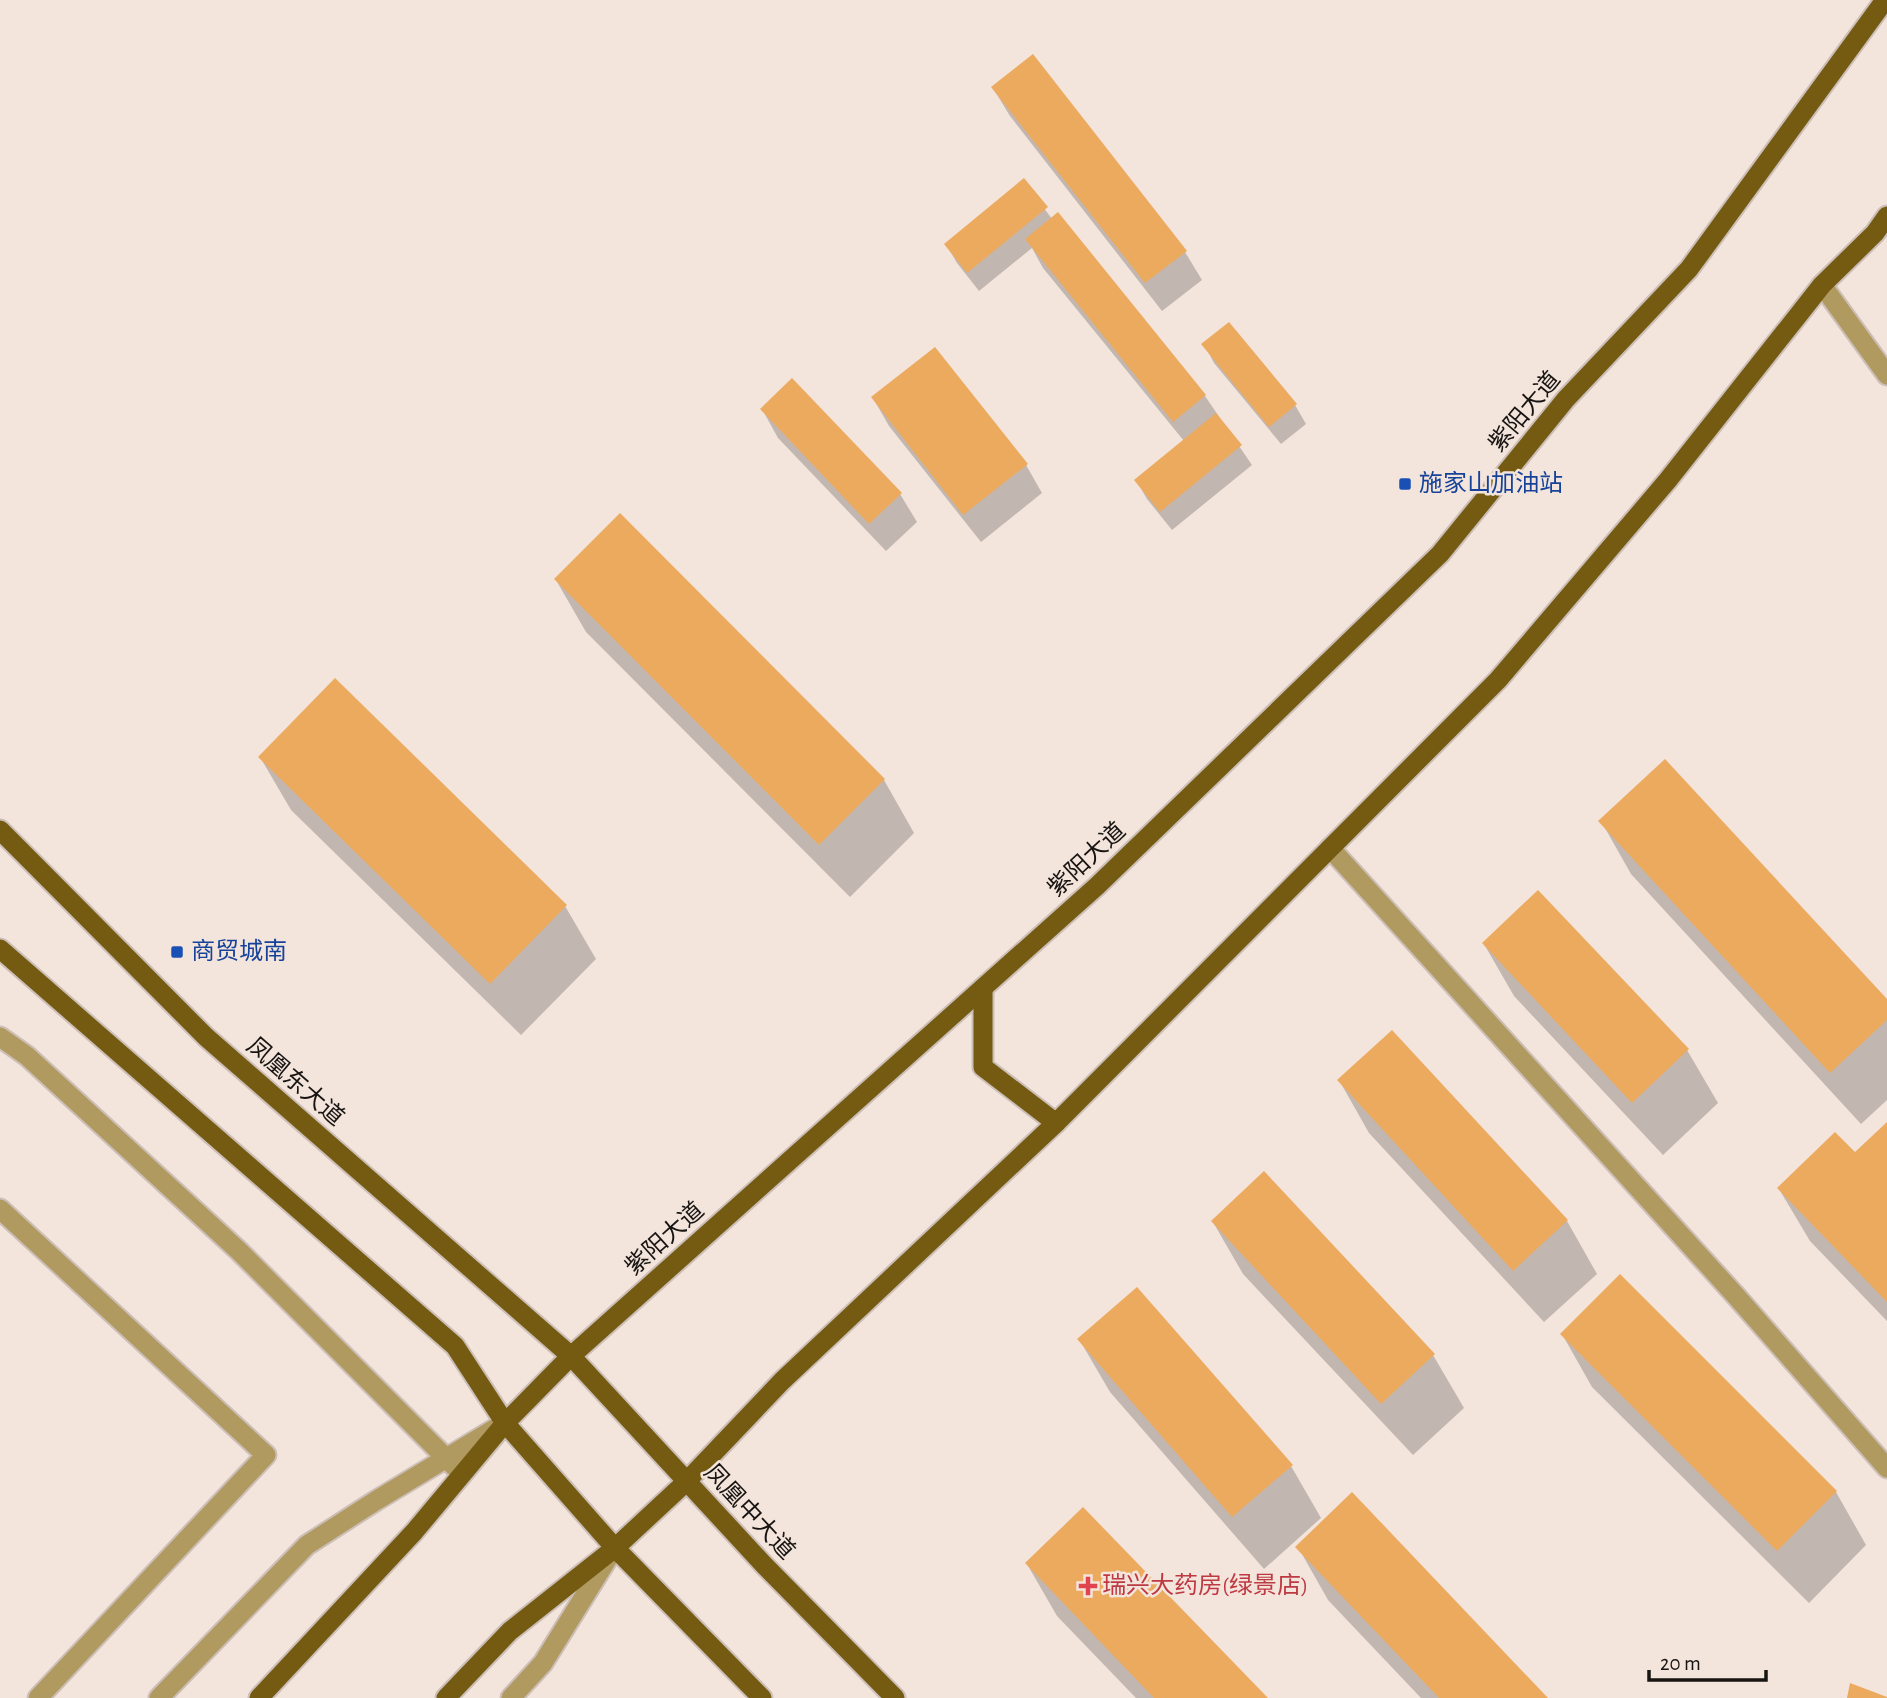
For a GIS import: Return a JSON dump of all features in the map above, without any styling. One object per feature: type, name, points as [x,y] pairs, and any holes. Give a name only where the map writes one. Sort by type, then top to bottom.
[{"type":"main road","name":"紫阳大道","points":[[259,1698],[414,1532],[505,1423],[570,1356],[1097,886],[1440,554],[1566,399],[1689,269],[1885,0]]},
{"type":"main road","points":[[446,1698],[510,1631],[615,1548],[687,1482],[782,1381],[1056,1123],[1498,680],[1668,481],[1822,285],[1881,234],[1887,216]]},
{"type":"main road","name":"凤凰东大道","points":[[0,830],[206,1037],[570,1356]]},
{"type":"main road","points":[[0,949],[455,1346],[505,1423],[615,1548],[762,1698]]},
{"type":"main road","points":[[983,988],[983,1068],[1056,1123]]},
{"type":"main road","name":"凤凰中大道","points":[[570,1356],[765,1566],[895,1698]]},
{"type":"street","points":[[1822,285],[1887,374]]},
{"type":"street","points":[[1330,848],[1736,1296],[1887,1468]]},
{"type":"street","points":[[0,1037],[27,1056],[239,1251],[462,1474]]},
{"type":"street","points":[[0,1209],[266,1455],[38,1698]]},
{"type":"street","points":[[159,1698],[307,1545],[505,1423]]},
{"type":"street","points":[[511,1698],[543,1663],[615,1548]]},
{"type":"building","points":[[1033,54],[1187,251],[1145,283],[991,87]]},
{"type":"building","points":[[1024,178],[1048,207],[967,273],[944,244]]},
{"type":"building","points":[[1058,212],[1206,395],[1173,422],[1025,239]]},
{"type":"building","points":[[1229,322],[1297,404],[1269,427],[1201,344]]},
{"type":"building","points":[[935,347],[1028,464],[963,515],[871,397]]},
{"type":"building","points":[[792,378],[902,493],[869,524],[760,409]]},
{"type":"building","points":[[1216,413],[1242,445],[1160,512],[1134,480]]},
{"type":"building","points":[[620,513],[885,779],[819,845],[554,579]]},
{"type":"building","points":[[335,678],[567,905],[490,984],[258,757]]},
{"type":"building","points":[[1665,759],[1887,999],[1887,1020],[1830,1073],[1598,821]]},
{"type":"building","points":[[1538,890],[1689,1049],[1632,1103],[1482,943]]},
{"type":"building","points":[[1392,1030],[1568,1220],[1513,1271],[1337,1080]]},
{"type":"building","points":[[1887,1122],[1887,1302],[1777,1188],[1835,1132],[1855,1152]]},
{"type":"building","points":[[1264,1171],[1435,1354],[1381,1404],[1211,1221]]},
{"type":"building","points":[[1620,1274],[1837,1491],[1777,1551],[1560,1334]]},
{"type":"building","points":[[1137,1287],[1293,1465],[1232,1517],[1077,1339]]},
{"type":"building","points":[[1352,1492],[1548,1698],[1439,1698],[1295,1547]]},
{"type":"building","points":[[1083,1507],[1268,1698],[1154,1698],[1025,1563]]},
{"type":"building","points":[[1850,1683],[1887,1697],[1887,1698],[1847,1698]]},
{"type":"place","name":"施家山加油站","points":[[1405,484]]},
{"type":"place","name":"商贸城南","points":[[177,952]]},
{"type":"place","name":"瑞兴大药房(绿景店)","points":[[1088,1586]]}]
